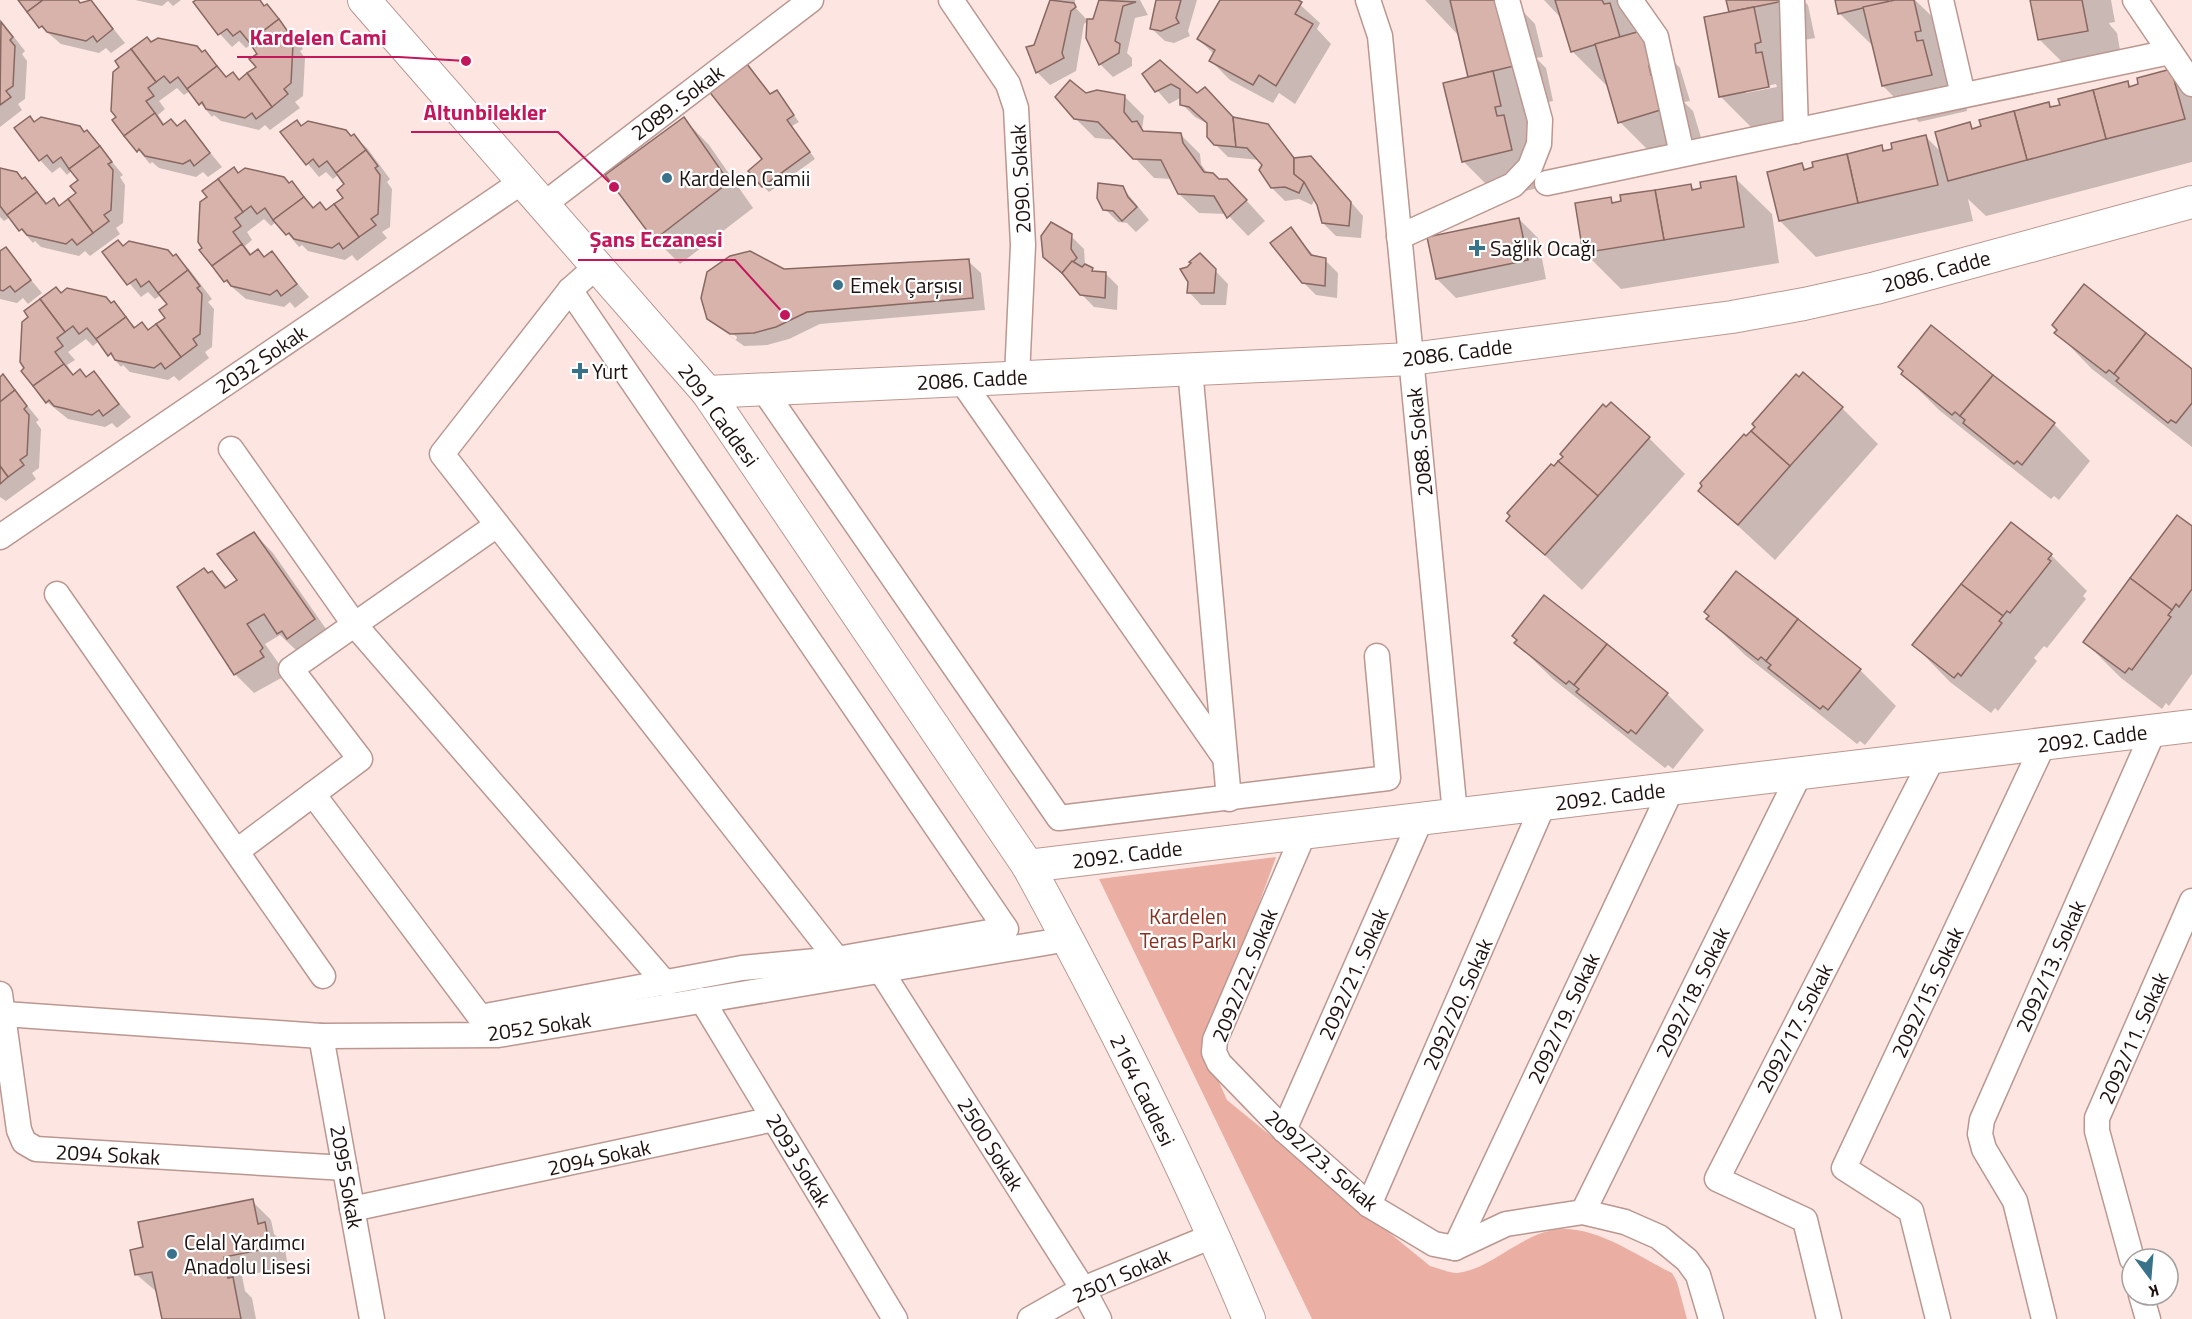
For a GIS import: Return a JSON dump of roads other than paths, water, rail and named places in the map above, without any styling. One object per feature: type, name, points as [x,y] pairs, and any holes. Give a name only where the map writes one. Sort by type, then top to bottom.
[{"type":"street","name":"2091 Caddesi","points":[[364,0],[707,392],[1028,866]]},
{"type":"street","name":"2089. Sokak","points":[[543,205],[811,0]]},
{"type":"street","name":"2090. Sokak","points":[[951,0],[1008,84],[1016,108],[1023,245],[1017,377]]},
{"type":"street","name":"2088. Sokak","points":[[1368,0],[1380,36],[1455,814]]},
{"type":"street","points":[[1399,237],[1513,185],[1530,167],[1539,144],[1540,120],[1507,0]]},
{"type":"street","points":[[1630,0],[1656,37],[1682,154]]},
{"type":"street","points":[[1792,0],[1796,130]]},
{"type":"street","points":[[1941,0],[1963,95]]},
{"type":"street","points":[[2135,0],[2192,84]]},
{"type":"street","points":[[1547,183],[2170,52]]},
{"type":"street","name":"2032 Sokak","points":[[0,537],[523,181]]},
{"type":"street","name":"2086. Cadde","points":[[707,392],[1411,359],[1732,317],[1804,304],[1876,288],[2192,202]]},
{"type":"street","points":[[597,266],[570,290],[442,454],[837,959]]},
{"type":"street","points":[[313,794],[480,1017],[742,968],[837,959],[1006,929],[570,290]]},
{"type":"street","points":[[1190,369],[1229,799]]},
{"type":"street","points":[[961,380],[1225,758]]},
{"type":"street","points":[[763,389],[1059,818],[1388,778],[1377,656]]},
{"type":"street","points":[[231,448],[354,624],[666,984]]},
{"type":"street","points":[[237,851],[360,759],[291,669],[497,525]]},
{"type":"street","points":[[57,594],[323,976]]},
{"type":"street","name":"2092. Cadde","points":[[1028,866],[2192,726]]},
{"type":"street","name":"2092/13. Sokak","points":[[2044,1319],[2015,1201],[1984,1149],[1980,1134],[1982,1120],[2154,730]]},
{"type":"street","name":"2092/15. Sokak","points":[[1938,1319],[1911,1211],[1844,1168],[2044,743]]},
{"type":"street","name":"2092/17. Sokak","points":[[1829,1319],[1805,1220],[1717,1179],[1933,757]]},
{"type":"street","name":"2092/18. Sokak","points":[[1583,1212],[1800,772]]},
{"type":"street","name":"2092/19. Sokak","points":[[1455,1248],[1672,788]]},
{"type":"street","name":"2092/20. Sokak","points":[[1369,1205],[1544,803]]},
{"type":"street","name":"2092/21. Sokak","points":[[1284,1130],[1421,819]]},
{"type":"street","name":"2092/22. Sokak","points":[[1214,1052],[1215,1040],[1304,832]]},
{"type":"street","name":"2164 Caddesi","points":[[1028,866],[1068,939],[1215,1235],[1249,1319]]},
{"type":"street","name":"2092/11. Sokak","points":[[2129,1247],[2097,1131],[2097,1118],[2192,901]]},
{"type":"street","name":"2052 Sokak","points":[[2,1004],[321,1036],[498,1035],[1068,939]]},
{"type":"street","name":"2500 Sokak","points":[[881,971],[1083,1289],[1099,1319]]},
{"type":"street","name":"2093 Sokak","points":[[702,1000],[895,1319]]},
{"type":"street","name":"2094 Sokak","points":[[2,1004],[19,1130],[24,1142],[36,1149],[345,1168]]},
{"type":"street","name":"2095 Sokak","points":[[321,1036],[372,1319]]},
{"type":"street","name":"2092/23. Sokak","points":[[1214,1052],[1219,1063],[1284,1130],[1369,1205],[1434,1244],[1455,1248]]},
{"type":"street","name":"2094 Sokak","points":[[352,1209],[774,1119]]},
{"type":"street","points":[[1455,1248],[1471,1243],[1506,1224],[1583,1212],[1625,1222],[1659,1237],[1675,1249],[1698,1275],[1711,1319]]},
{"type":"street","name":"2501 Sokak","points":[[1030,1319],[1083,1289],[1215,1235]]},
{"type":"place","name":"Kardelen Cami","points":[[466,61]]},
{"type":"place","name":"Kardelen Camii","points":[[667,178]]},
{"type":"place","name":"Altunbilekler","points":[[614,187]]},
{"type":"place","name":"Sağlık Ocağı","points":[[1477,248]]},
{"type":"place","name":"Emek Çarşısı","points":[[838,285]]},
{"type":"place","name":"Şans Eczanesi","points":[[785,315]]},
{"type":"place","name":"Yurt","points":[[580,371]]},
{"type":"place","name":"Celal Yardımcı Anadolu Lisesi","points":[[172,1254]]},
{"type":"park label","name":"Kardelen Teras Parkı","points":[[1188,928]]}]
